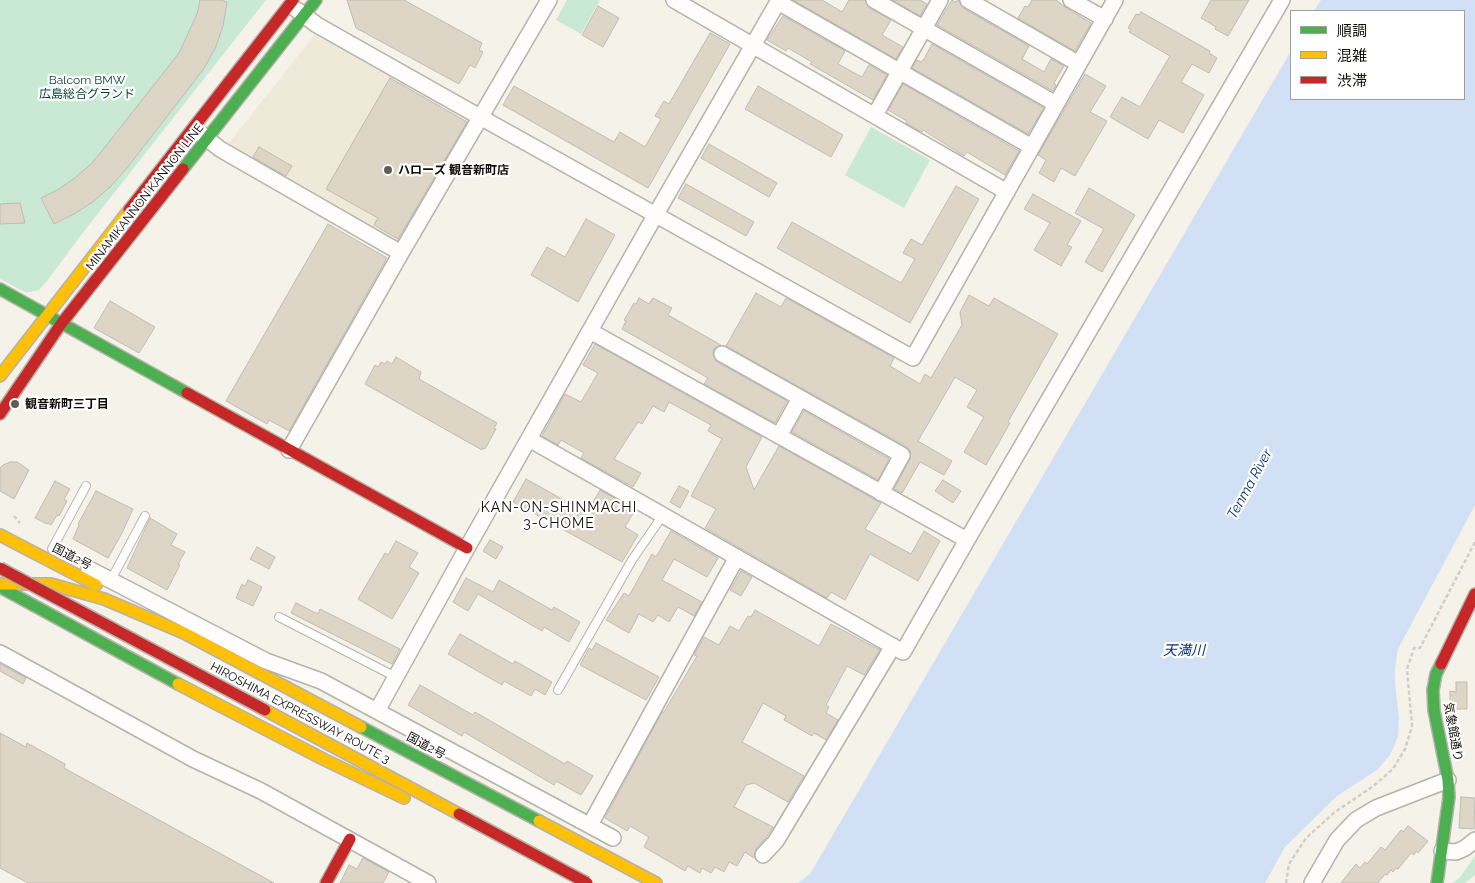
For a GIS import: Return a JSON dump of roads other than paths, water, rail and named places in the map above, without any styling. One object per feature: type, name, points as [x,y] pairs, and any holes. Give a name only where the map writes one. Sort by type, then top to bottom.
[{"type":"main road","name":"MINAMIKANNON KANNON LINE","points":[[0,414],[61,324],[208,140],[316,0]]},
{"type":"main road","name":"MINAMIKANNON KANNON LINE","points":[[0,376],[291,2]]},
{"type":"main road","points":[[0,289],[467,548]]},
{"type":"main road","name":"国道2号","points":[[0,535],[164,620],[184,633]]},
{"type":"main road","name":"HIROSHIMA EXPRESSWAY ROUTE 3","points":[[0,568],[587,883]]},
{"type":"main road","name":"国道2号","points":[[0,585],[51,584],[104,599],[184,633],[656,883]]},
{"type":"main road","points":[[0,585],[140,664],[325,760],[581,883]]},
{"type":"main road","name":"気象館通り","points":[[1437,883],[1449,797],[1448,780],[1434,710],[1432,690],[1436,674],[1475,594]]},
{"type":"main road","points":[[326,883],[350,839]]},
{"type":"street","points":[[289,450],[401,253],[549,0]]},
{"type":"street","points":[[674,0],[1007,192]]},
{"type":"street","points":[[874,0],[1056,104]]},
{"type":"street","points":[[875,115],[940,0]]},
{"type":"street","points":[[968,0],[1079,64]]},
{"type":"street","points":[[1071,0],[1105,19]]},
{"type":"street","points":[[291,2],[304,16],[317,25],[913,358],[1116,0]]},
{"type":"street","points":[[529,439],[903,652],[966,540],[1282,0]]},
{"type":"street","points":[[377,711],[467,548],[778,1],[1032,147]]},
{"type":"street","points":[[193,128],[220,149],[401,253]]},
{"type":"street","points":[[590,331],[966,540]]},
{"type":"street","points":[[722,354],[902,455],[881,493]]},
{"type":"street","points":[[779,436],[800,398]]},
{"type":"street","points":[[32,552],[41,546],[52,549],[266,661],[321,681],[613,838]]},
{"type":"street","points":[[590,825],[737,557]]},
{"type":"street","points":[[763,854],[776,841],[893,646]]},
{"type":"street","points":[[0,653],[193,759],[261,791],[428,883]]},
{"type":"street","points":[[1312,883],[1337,840],[1356,820],[1376,808],[1448,780]]},
{"type":"street","points":[[1442,851],[1456,852],[1475,840]]},
{"type":"lane","points":[[52,549],[86,486]]},
{"type":"lane","points":[[558,690],[632,560],[663,515]]},
{"type":"lane","points":[[111,580],[145,516]]},
{"type":"lane","points":[[279,617],[396,677]]},
{"type":"water","name":"天満川","points":[[1321,0],[1475,0],[1475,505],[1398,649],[1395,684],[1399,718],[1398,737],[1390,755],[1377,770],[1337,796],[1285,847],[1265,883],[798,883],[810,874],[1290,53],[1290,100],[1465,100],[1465,10],[1315,10]]},
{"type":"place","name":"ハローズ 観音新町店","points":[[388,170]]},
{"type":"place","name":"観音新町三丁目","points":[[15,404]]},
{"type":"district","name":"KAN-ON-SHINMACHI 3-CHOME","points":[[559,516]]},
{"type":"park label","name":"Balcom BMW 広島総合グランド","points":[[87,87]]},
{"type":"water label","name":"Tenma River","points":[[1250,484]]}]
